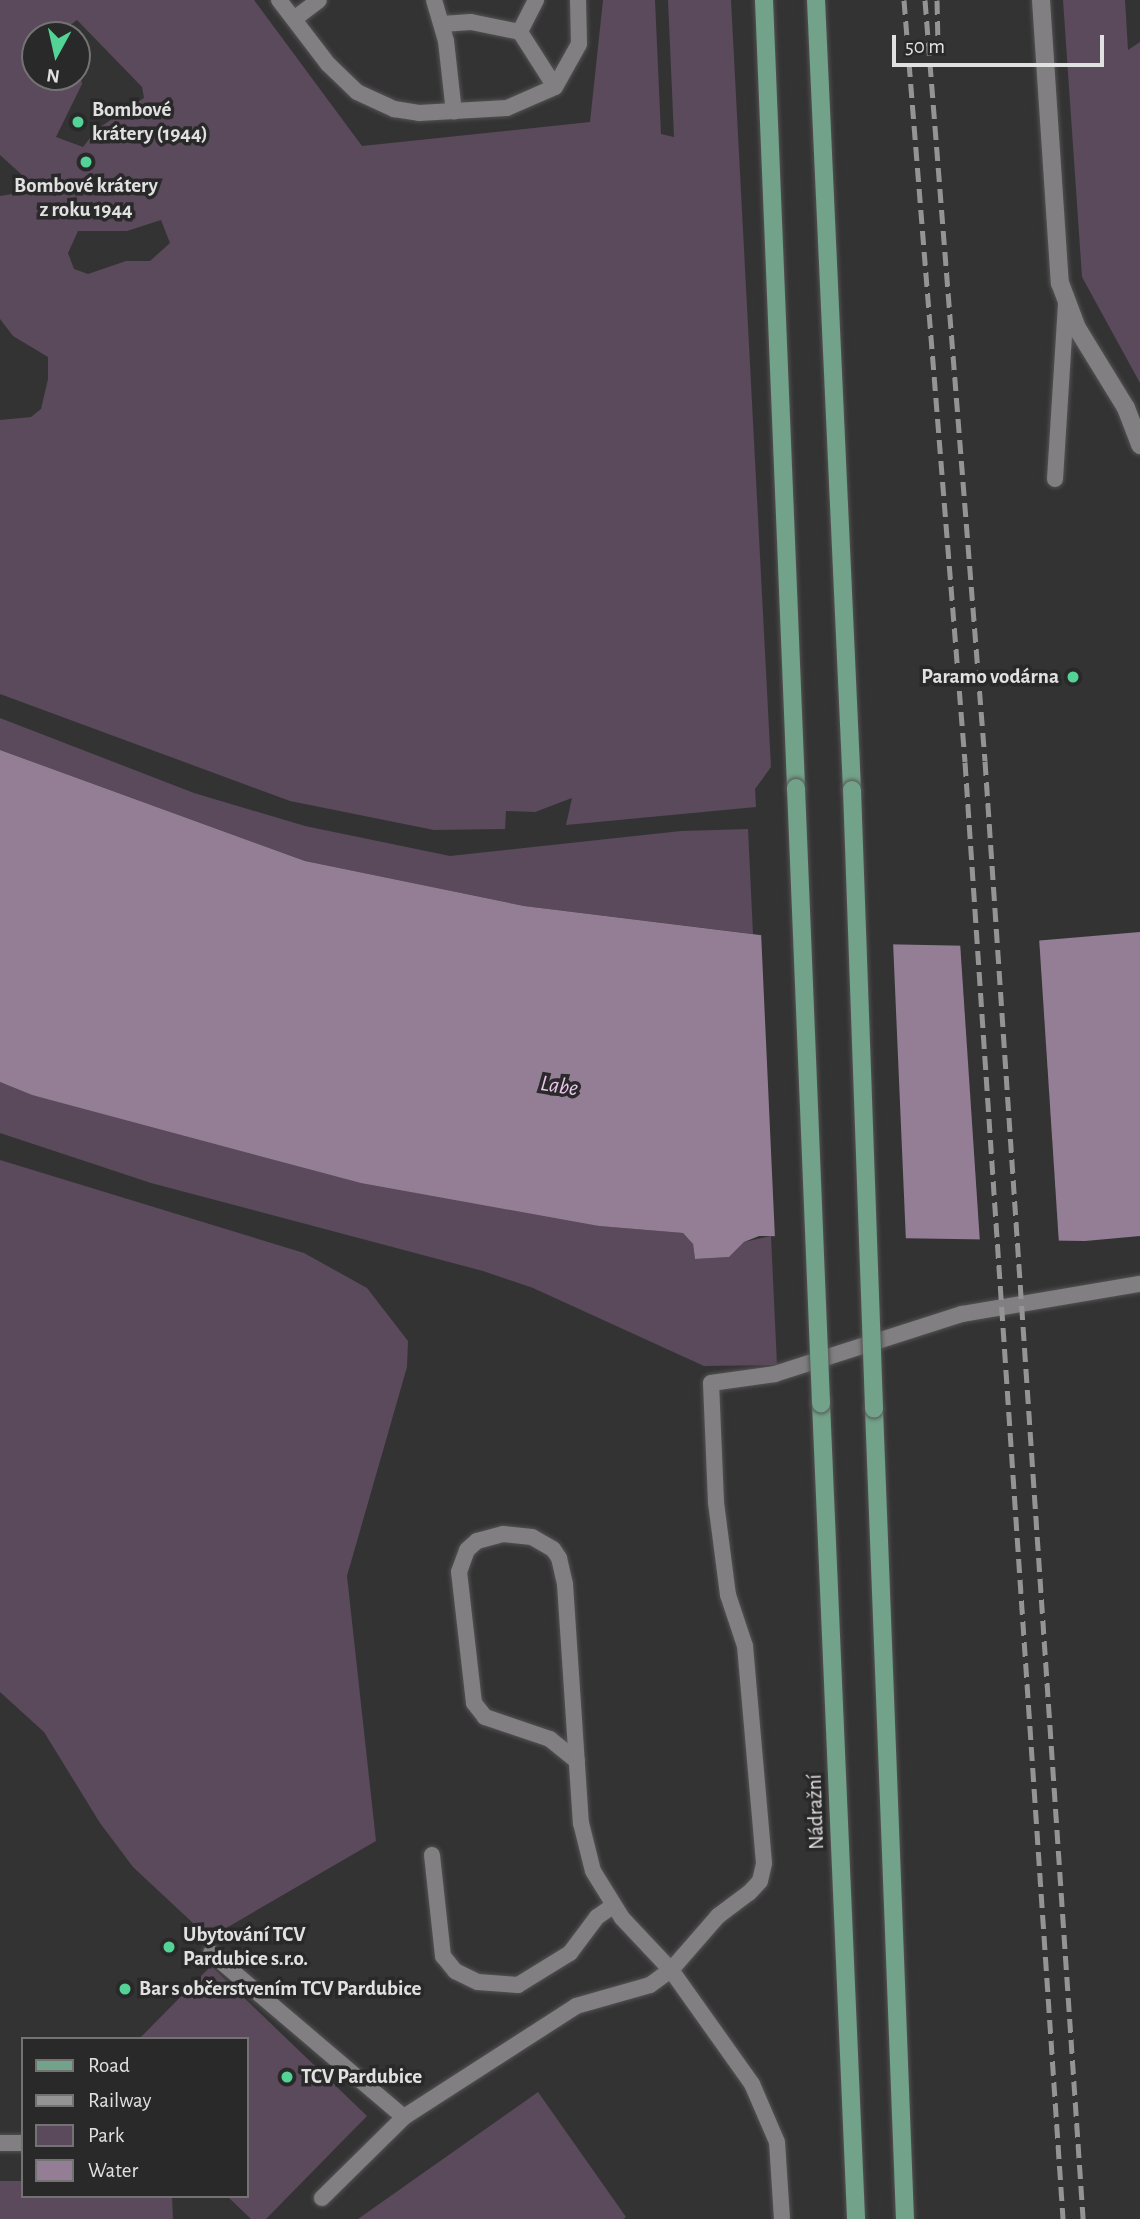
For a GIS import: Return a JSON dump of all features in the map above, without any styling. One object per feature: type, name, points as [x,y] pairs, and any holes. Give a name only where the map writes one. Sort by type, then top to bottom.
[{"type":"main road","name":"Nádražní","points":[[764,0],[856,2219]]},
{"type":"main road","points":[[815,0],[852,790],[905,2219]]},
{"type":"street","points":[[1041,0],[1057,253],[1066,303],[1126,408],[1140,445]]},
{"type":"lane","points":[[279,0],[328,64],[357,92],[394,109],[454,112],[514,106],[555,87],[579,44],[578,0]]},
{"type":"lane","points":[[294,19],[319,0]]},
{"type":"lane","points":[[434,0],[442,24],[454,112]]},
{"type":"lane","points":[[520,32],[536,0]]},
{"type":"lane","points":[[442,24],[471,22],[520,32],[555,87]]},
{"type":"lane","points":[[1055,479],[1066,303]]},
{"type":"lane","points":[[322,2198],[404,2117],[576,2007],[643,1988],[671,1970],[718,1916],[760,1881],[764,1863],[745,1646],[727,1595],[716,1502],[711,1382],[775,1374],[962,1314],[1140,1284]]},
{"type":"lane","points":[[577,1761],[550,1739],[485,1717],[474,1703],[459,1572],[467,1550],[477,1541],[503,1534],[533,1536],[559,1559],[565,1584],[586,1848],[613,1906],[671,1970],[752,2084],[772,2128],[779,2158],[782,2219]]},
{"type":"lane","points":[[432,1855],[443,1956],[454,1971],[478,1982],[518,1985],[570,1953],[597,1917],[613,1906]]},
{"type":"lane","points":[[211,1953],[404,2117]]},
{"type":"lane","points":[[0,2143],[21,2143]]},
{"type":"green space","points":[[0,0],[254,0],[362,146],[590,122],[603,0],[655,0],[661,134],[674,137],[668,0],[731,0],[771,767],[755,789],[756,807],[566,825],[572,798],[535,812],[506,811],[505,829],[434,830],[290,801],[0,694],[0,420],[31,417],[41,409],[48,379],[48,357],[13,336],[0,319],[0,196],[18,193],[21,174],[0,155]],"holes":[[[161,220],[170,243],[150,261],[126,261],[88,274],[74,269],[68,253],[78,231],[127,231]]]},
{"type":"green space","points":[[1063,0],[1125,0],[1128,50],[1140,42],[1140,383],[1082,277]]},
{"type":"green space","points":[[0,718],[194,793],[305,826],[450,856],[681,831],[748,829],[753,934],[524,906],[305,861],[0,750]]},
{"type":"green space","points":[[0,1082],[32,1095],[599,1226],[683,1233],[693,1244],[695,1259],[729,1257],[744,1242],[771,1236],[777,1365],[704,1366],[533,1288],[483,1271],[151,1183],[0,1133]]},
{"type":"green space","points":[[0,1160],[304,1253],[367,1288],[408,1341],[407,1367],[347,1576],[376,1841],[209,1938],[133,1867],[100,1823],[44,1732],[0,1692]]},
{"type":"green space","name":"TCV Pardubice","points":[[211,1966],[367,2116],[266,2219],[251,2219],[229,2198],[248,2198],[248,2037],[141,2037]]},
{"type":"green space","points":[[538,2092],[626,2217],[358,2219]]},
{"type":"green space","points":[[0,2181],[21,2181],[21,2198],[172,2198],[173,2219],[0,2219]]},
{"type":"water","name":"Labe","points":[[0,750],[305,861],[524,906],[824,943],[976,946],[1140,932],[1140,1236],[1085,1241],[759,1236],[744,1242],[729,1257],[695,1259],[693,1244],[683,1233],[599,1226],[361,1183],[32,1095],[0,1082]]},
{"type":"pier","points":[[761,932],[824,940],[893,941],[906,1242],[775,1239]]},
{"type":"pier","points":[[1039,937],[1059,1244],[980,1243],[960,942]]},
{"type":"railway","points":[[904,0],[965,762],[1063,2219]]},
{"type":"railway","points":[[925,0],[985,761],[1083,2219]]},
{"type":"railway","points":[[937,0],[938,45]]},
{"type":"place","name":"Bombové krátery (1944)","points":[[78,122]]},
{"type":"place","name":"Bombové krátery z roku 1944","points":[[86,162]]},
{"type":"place","name":"Paramo vodárna","points":[[1073,677]]},
{"type":"place","name":"Ubytování TCV Pardubice s.r.o.","points":[[169,1947]]},
{"type":"place","name":"Bar s občerstvením TCV Pardubice","points":[[125,1989]]},
{"type":"place","name":"TCV Pardubice","points":[[287,2077]]}]
